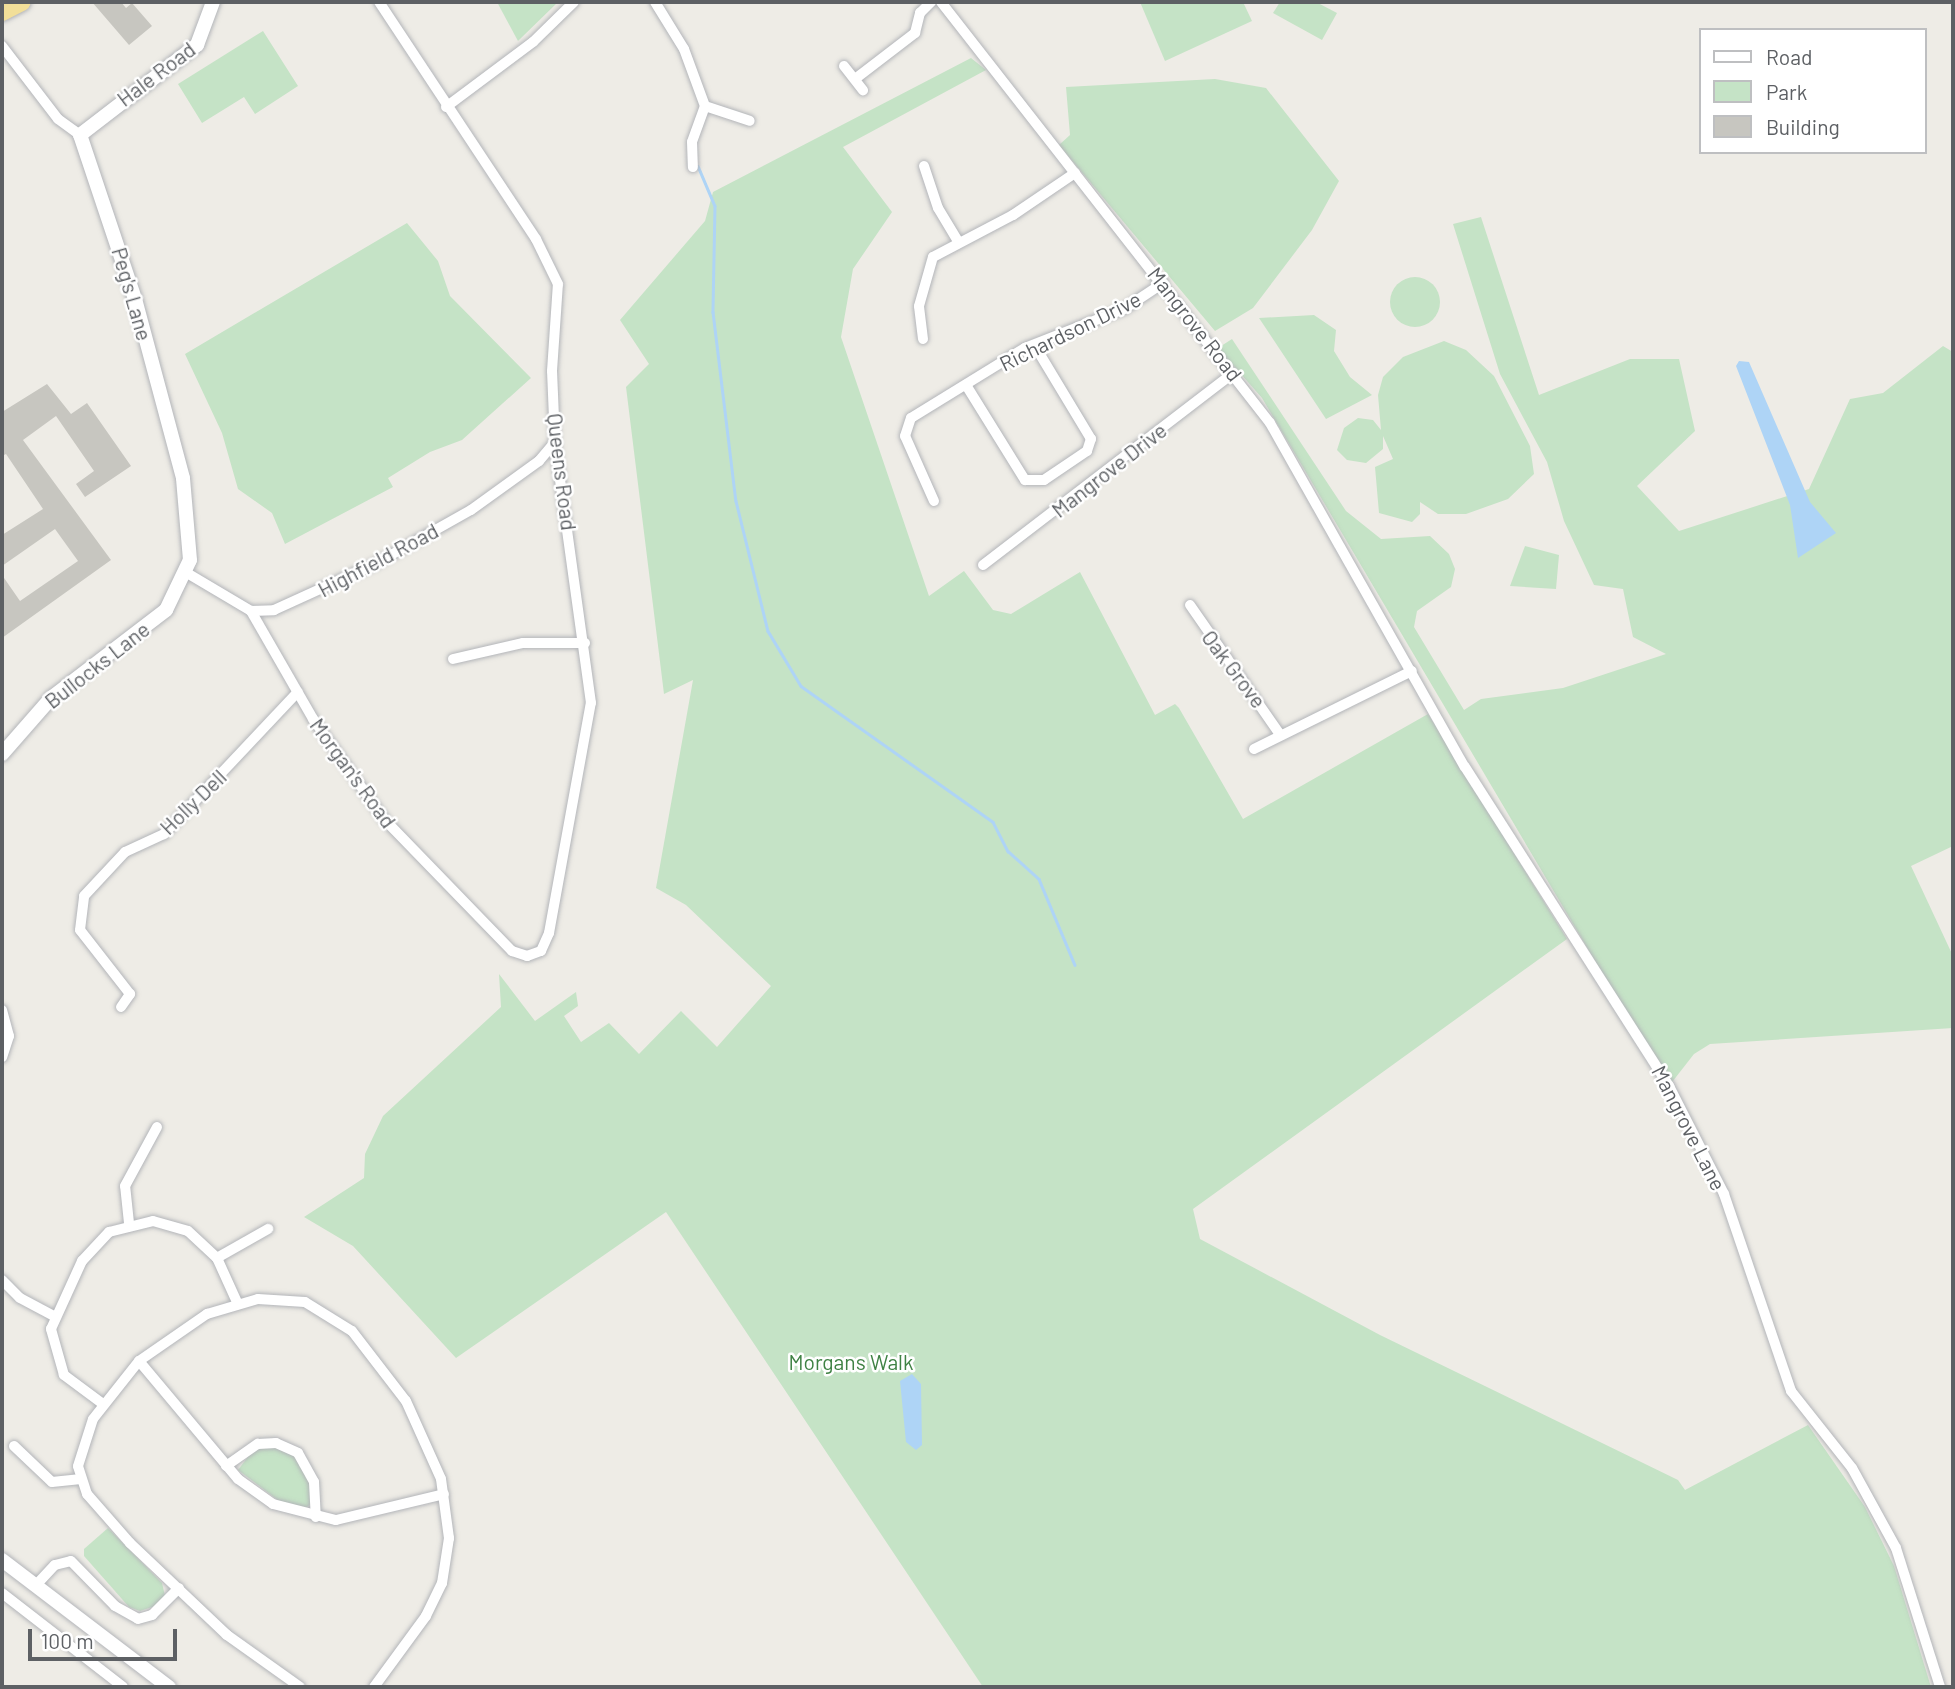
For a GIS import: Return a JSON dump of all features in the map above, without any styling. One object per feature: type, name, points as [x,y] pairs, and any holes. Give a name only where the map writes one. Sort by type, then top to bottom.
[{"type":"highway","points":[[2,12],[22,2]]},
{"type":"main road","name":"Hale Road","points":[[80,135],[197,45],[213,2]]},
{"type":"main road","name":"Peg's Lane","points":[[80,135],[135,299],[183,478],[192,537],[187,573]]},
{"type":"main road","name":"Bullocks Lane","points":[[2,754],[51,698],[157,620],[187,573]]},
{"type":"main road","points":[[2,1560],[169,1687]]},
{"type":"street","name":"Queens Road","points":[[379,2],[556,275],[555,442],[584,643],[588,740],[545,947]]},
{"type":"street","points":[[446,107],[533,42],[574,2]]},
{"type":"street","points":[[655,2],[684,49],[705,106],[692,142],[694,167]]},
{"type":"street","points":[[855,79],[915,33],[919,13],[931,2]]},
{"type":"street","name":"Mangrove Road","points":[[941,2],[1233,373],[1303,476],[1412,671]]},
{"type":"street","points":[[2,46],[58,119],[80,135]]},
{"type":"street","points":[[844,66],[863,90]]},
{"type":"street","points":[[705,106],[750,121]]},
{"type":"street","points":[[924,166],[938,208],[958,240]]},
{"type":"street","points":[[923,339],[919,306],[926,269],[939,251],[1013,215],[1075,173]]},
{"type":"street","name":"Richardson Drive","points":[[934,501],[913,458],[905,428],[911,418],[1035,346],[1124,309],[1163,283]]},
{"type":"street","points":[[966,385],[1025,480],[1044,480],[1087,451],[1091,439],[1035,346]]},
{"type":"street","name":"Mangrove Drive","points":[[983,565],[1233,373]]},
{"type":"street","name":"Highfield Road","points":[[251,611],[274,610],[310,596],[415,543],[517,479],[555,442]]},
{"type":"street","points":[[187,573],[251,611]]},
{"type":"street","name":"Oak Grove","points":[[1190,605],[1279,733]]},
{"type":"street","name":"Morgan's Road","points":[[251,611],[353,781],[401,838],[512,951],[527,956],[545,947]]},
{"type":"street","points":[[453,659],[523,643],[584,643]]},
{"type":"street","points":[[1254,749],[1279,733],[1348,707],[1412,671]]},
{"type":"street","name":"Mangrove Lane","points":[[1412,671],[1706,1152],[1791,1391],[1826,1433],[1881,1515],[1896,1548],[1940,1687]]},
{"type":"street","name":"Holly Dell","points":[[121,1007],[130,994],[80,930],[84,896],[125,852],[163,834],[178,821],[298,692]]},
{"type":"street","points":[[2,1010],[9,1036],[2,1058]]},
{"type":"street","points":[[129,1223],[125,1186],[156,1127]]},
{"type":"street","points":[[103,1404],[74,1385],[58,1365],[52,1343],[54,1317],[90,1250],[129,1223],[174,1225],[198,1237],[217,1258],[237,1302]]},
{"type":"street","points":[[217,1258],[268,1229]]},
{"type":"street","points":[[2,1279],[20,1298],[54,1317]]},
{"type":"street","points":[[300,1687],[227,1636],[98,1508],[80,1479],[82,1445],[103,1404],[139,1361],[192,1322],[237,1302],[289,1298],[323,1310],[352,1331],[406,1401],[428,1443],[444,1494],[449,1538],[442,1583],[426,1616],[374,1687]]},
{"type":"street","points":[[139,1361],[226,1466],[273,1504],[316,1517],[362,1517],[444,1494]]},
{"type":"street","points":[[226,1466],[258,1444],[276,1443],[298,1453],[314,1482],[316,1517]]},
{"type":"street","points":[[14,1446],[52,1482],[80,1479]]},
{"type":"street","points":[[37,1584],[55,1565],[71,1561],[115,1606],[138,1619],[152,1615],[179,1588]]},
{"type":"street","points":[[2,1593],[123,1687]]},
{"type":"green space","points":[[497,2],[558,2],[518,41]]},
{"type":"green space","points":[[1140,2],[1243,2],[1252,21],[1165,61]]},
{"type":"green space","points":[[1280,2],[1316,2],[1337,13],[1322,40],[1273,13]]},
{"type":"green space","points":[[263,31],[298,86],[255,114],[244,97],[202,123],[178,84]]},
{"type":"green space","name":"Morgans Walk","points":[[971,58],[986,70],[843,147],[892,212],[853,269],[841,337],[929,596],[964,571],[993,610],[1011,614],[1080,572],[1155,715],[1175,704],[1179,708],[1243,819],[1428,714],[1567,939],[1193,1209],[1200,1239],[1380,1335],[1678,1480],[1685,1490],[1808,1425],[1865,1507],[1894,1566],[1931,1687],[983,1687],[666,1212],[456,1358],[353,1246],[304,1217],[364,1178],[365,1154],[383,1116],[501,1007],[499,974],[535,1021],[576,992],[578,1006],[564,1016],[581,1042],[609,1023],[639,1054],[681,1011],[717,1047],[771,986],[686,905],[656,888],[693,680],[664,694],[626,387],[649,364],[620,320],[705,221],[713,192]]},
{"type":"green space","points":[[1215,79],[1266,88],[1339,181],[1312,230],[1253,308],[1215,331],[1059,145],[1070,135],[1066,87]]},
{"type":"green space","points":[[1481,217],[1539,395],[1630,359],[1679,359],[1695,431],[1637,486],[1679,531],[1809,489],[1850,399],[1883,393],[1943,346],[1953,352],[1953,846],[1911,866],[1953,956],[1953,1028],[1710,1044],[1694,1054],[1669,1086],[1262,398],[1218,348],[1232,339],[1346,511],[1381,539],[1430,536],[1449,554],[1455,569],[1451,587],[1417,611],[1414,627],[1464,710],[1481,699],[1563,688],[1666,654],[1633,637],[1623,589],[1594,585],[1564,521],[1547,462],[1500,374],[1453,224]]},
{"type":"green space","points":[[407,223],[438,261],[450,296],[531,378],[462,440],[430,452],[388,478],[393,487],[285,544],[272,513],[238,489],[222,433],[185,354]]},
{"type":"green space","points":[[1415,277],[1432,285],[1440,302],[1432,319],[1415,327],[1398,319],[1390,302],[1398,285]]},
{"type":"green space","points":[[1314,315],[1336,330],[1334,351],[1350,377],[1372,395],[1326,419],[1259,318]]},
{"type":"green space","points":[[1444,341],[1466,350],[1494,376],[1530,446],[1534,474],[1508,499],[1466,514],[1438,514],[1420,502],[1420,514],[1412,522],[1379,513],[1375,467],[1393,459],[1383,436],[1383,449],[1366,463],[1347,460],[1337,450],[1344,428],[1358,418],[1373,420],[1381,430],[1378,395],[1383,377],[1403,357]]},
{"type":"green space","points":[[1525,546],[1559,555],[1556,589],[1510,586]]},
{"type":"green space","points":[[275,1446],[296,1456],[312,1483],[311,1504],[304,1509],[279,1501],[238,1470],[253,1450]]},
{"type":"green space","points":[[108,1528],[162,1583],[165,1596],[155,1606],[140,1611],[129,1607],[84,1556],[84,1549]]},
{"type":"water","points":[[1739,361],[1749,362],[1810,502],[1836,533],[1798,558],[1790,505],[1736,366]]},
{"type":"water","points":[[912,1374],[921,1384],[922,1445],[916,1450],[906,1442],[900,1381]]},
{"type":"building","points":[[92,2],[121,2],[126,8],[132,3],[152,26],[129,45]]},
{"type":"building","points":[[47,384],[71,414],[87,403],[131,466],[85,497],[76,484],[94,471],[56,416],[23,440],[111,560],[2,638],[2,575],[20,601],[78,561],[55,529],[2,566],[2,535],[43,509],[6,454],[2,456],[2,412]]},
{"type":"waterway","points":[[698,166],[715,206],[713,312],[736,501],[768,631],[801,686],[993,822],[1008,851],[1039,879],[1075,965]]}]
